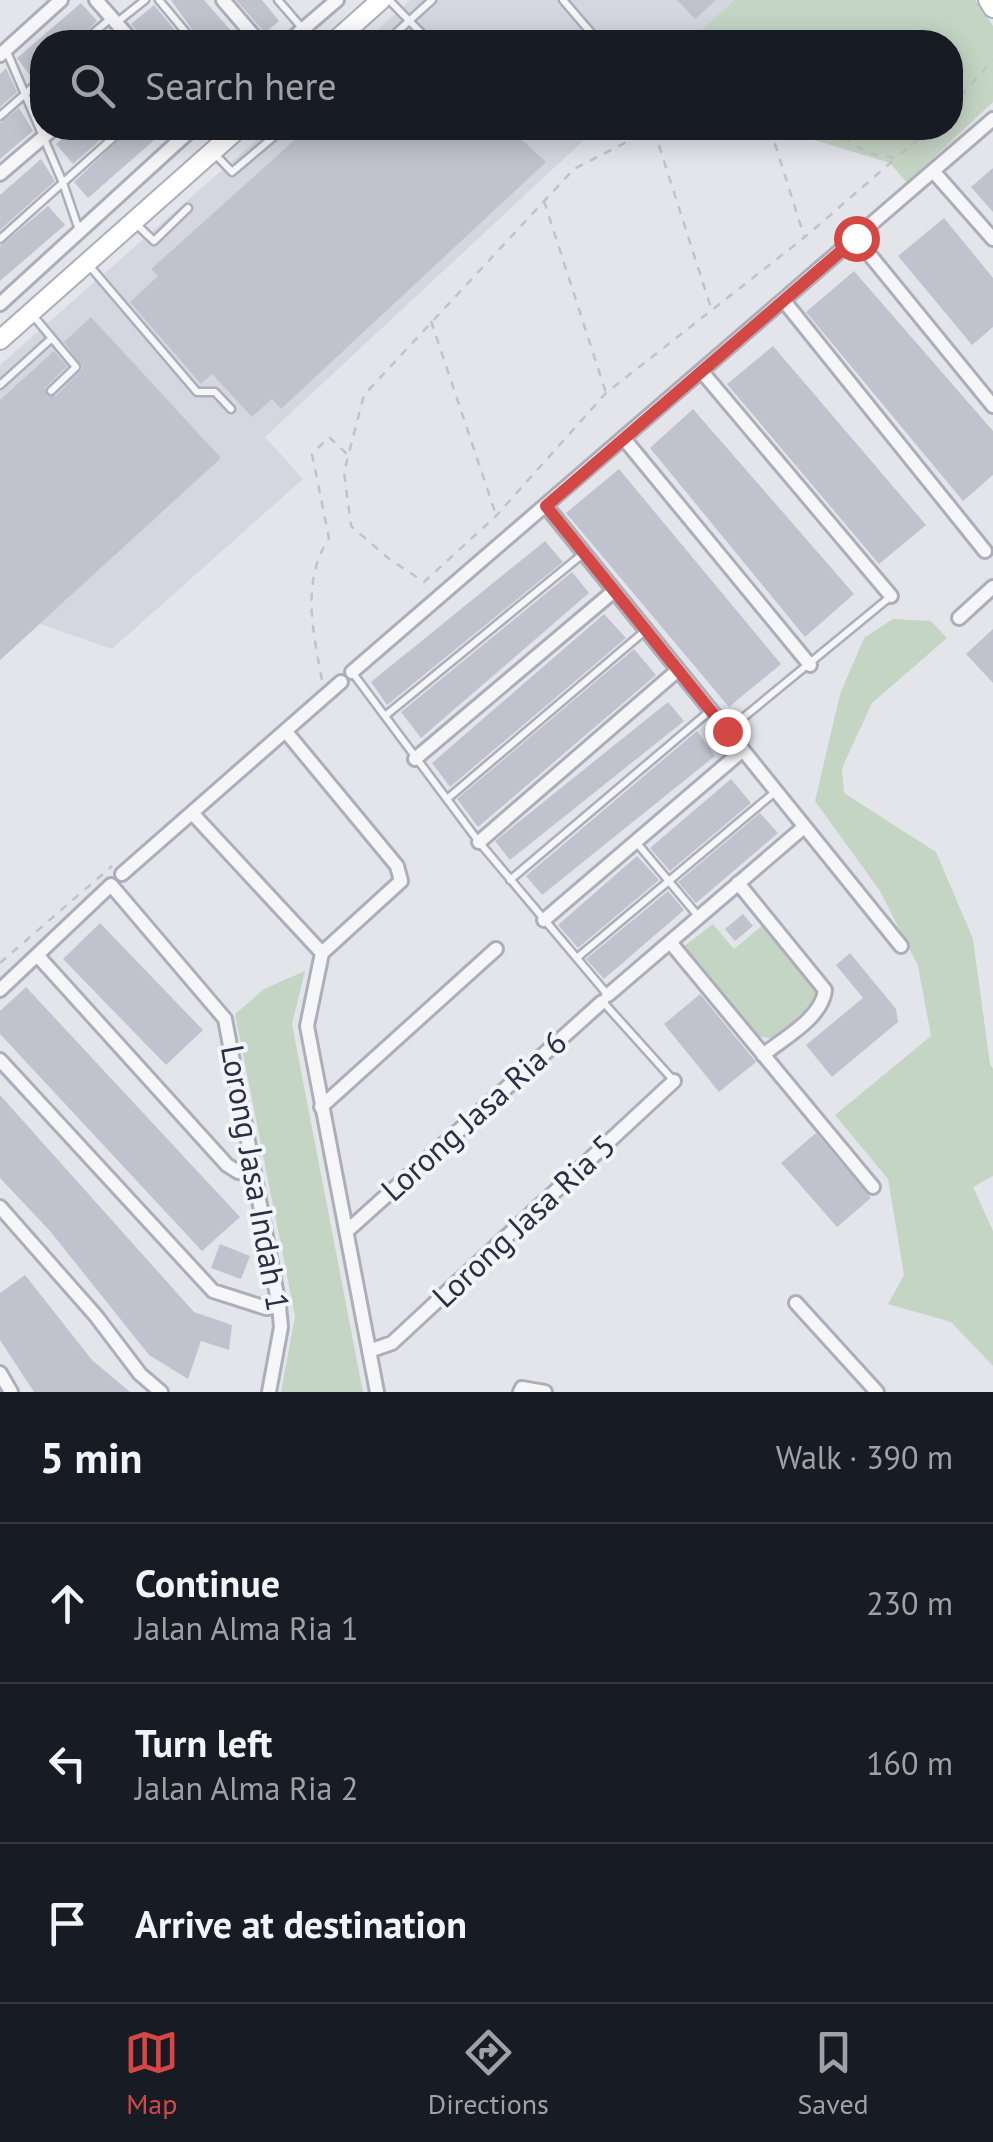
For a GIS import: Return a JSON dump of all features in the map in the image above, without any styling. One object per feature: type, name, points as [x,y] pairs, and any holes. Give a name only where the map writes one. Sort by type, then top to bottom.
[{"type":"street","points":[[3,52],[60,0]]},
{"type":"street","points":[[96,0],[123,30]]},
{"type":"street","points":[[223,0],[249,30]]},
{"type":"street","points":[[303,29],[337,0]]},
{"type":"street","points":[[347,30],[381,0]]},
{"type":"street","points":[[988,0],[993,8]]},
{"type":"street","points":[[120,868],[194,814],[993,119]]},
{"type":"street","points":[[0,174],[40,140]]},
{"type":"street","points":[[0,304],[179,140]]},
{"type":"street","points":[[1,338],[225,140]]},
{"type":"street","points":[[934,171],[993,239]]},
{"type":"street","points":[[856,238],[993,406]]},
{"type":"street","points":[[784,302],[985,551]]},
{"type":"street","points":[[703,372],[891,596]]},
{"type":"street","points":[[625,440],[810,665]]},
{"type":"street","points":[[546,506],[900,946]]},
{"type":"street","points":[[959,618],[993,587]]},
{"type":"street","points":[[416,759],[614,591]]},
{"type":"street","points":[[478,842],[678,670]]},
{"type":"street","points":[[287,733],[396,866],[402,882],[322,953],[307,1026],[377,1392]]},
{"type":"street","points":[[544,920],[743,750]]},
{"type":"street","points":[[194,814],[322,953]]},
{"type":"street","name":"Lorong Jasa Ria 6","points":[[347,1232],[605,998],[804,826]]},
{"type":"street","points":[[738,883],[825,990],[824,1003],[816,1012],[763,1054]]},
{"type":"street","name":"Lorong Jasa Indah 1","points":[[37,955],[111,885],[225,1019],[280,1306],[282,1328],[269,1392]]},
{"type":"street","points":[[670,942],[873,1188]]},
{"type":"street","points":[[321,1107],[496,950]]},
{"type":"street","points":[[0,990],[37,955],[227,1165],[238,1172],[254,1173]]},
{"type":"street","points":[[0,1060],[213,1290],[266,1308],[280,1306]]},
{"type":"street","name":"Lorong Jasa Ria 5","points":[[369,1351],[392,1343],[674,1082]]},
{"type":"street","points":[[0,1207],[140,1374],[162,1392]]},
{"type":"street","points":[[796,1303],[878,1392]]},
{"type":"street","points":[[0,1373],[11,1392]]},
{"type":"street","points":[[520,1392],[522,1388],[545,1392]]},
{"type":"lane","points":[[100,30],[145,0]]},
{"type":"lane","points":[[159,0],[184,30]]},
{"type":"lane","points":[[278,0],[303,29]]},
{"type":"lane","points":[[389,0],[418,30]]},
{"type":"lane","points":[[399,30],[432,0]]},
{"type":"lane","points":[[563,0],[589,30]]},
{"type":"lane","points":[[3,52],[30,107]]},
{"type":"lane","points":[[0,116],[30,89]]},
{"type":"lane","points":[[43,140],[79,231]]},
{"type":"lane","points":[[0,239],[111,140]]},
{"type":"lane","points":[[212,151],[232,172],[270,140]]},
{"type":"lane","points":[[134,221],[154,241],[188,208]]},
{"type":"lane","points":[[86,262],[197,392],[214,392],[231,409]]},
{"type":"lane","points":[[30,312],[76,367],[51,391]]},
{"type":"lane","points":[[0,386],[52,338]]},
{"type":"lane","points":[[385,716],[584,552]]},
{"type":"lane","points":[[727,731],[891,596]]},
{"type":"lane","points":[[446,800],[646,630]]},
{"type":"lane","points":[[347,677],[385,716],[478,842],[578,957],[605,998],[674,1082]]},
{"type":"lane","points":[[510,880],[711,710]]},
{"type":"lane","points":[[578,957],[776,792]]},
{"type":"lane","points":[[635,841],[699,917]]},
{"type":"path","points":[[963,93],[993,60]]},
{"type":"path","points":[[630,140],[574,168],[364,395],[344,472],[351,526],[424,582],[496,516],[606,393],[805,238],[918,140]]},
{"type":"path","points":[[658,140],[711,310]]},
{"type":"path","points":[[774,140],[805,238]]},
{"type":"path","points":[[847,140],[868,153],[896,158]]},
{"type":"path","points":[[543,200],[606,393]]},
{"type":"path","points":[[431,320],[496,516]]},
{"type":"path","points":[[322,684],[310,614],[316,558],[329,538],[312,454],[329,437],[348,455]]},
{"type":"path","points":[[0,963],[120,868]]},
{"type":"shaded area","points":[[410,0],[734,0],[701,30],[378,30]]},
{"type":"shaded area","points":[[256,140],[584,140],[265,437],[303,479],[112,649],[40,624],[0,660],[0,365]]},
{"type":"green space","points":[[734,0],[975,0],[993,26],[993,102],[963,130],[963,30],[701,30]]},
{"type":"green space","points":[[814,140],[953,140],[907,183],[890,163]]},
{"type":"green space","points":[[893,619],[931,621],[947,638],[872,703],[842,768],[844,793],[936,852],[973,939],[993,1069],[993,1176],[973,1187],[993,1231],[993,1366],[951,1322],[888,1304],[904,1275],[888,1179],[835,1115],[931,1036],[918,966],[880,891],[815,801],[840,694],[864,638]]},
{"type":"green space","points":[[713,924],[734,949],[764,924],[816,988],[814,1003],[773,1039],[756,1036],[683,947]]},
{"type":"green space","points":[[305,971],[292,1024],[363,1392],[281,1392],[295,1316],[235,1014],[264,989]]},
{"type":"building","points":[[171,0],[204,0],[230,30],[192,30]]},
{"type":"building","points":[[236,0],[262,0],[279,21],[262,30]]},
{"type":"building","points":[[677,0],[716,0],[695,19]]},
{"type":"building","points":[[81,3],[97,21],[88,30],[50,30]]},
{"type":"building","points":[[154,5],[175,30],[136,30],[131,24]]},
{"type":"building","points":[[30,47],[30,75],[17,58]]},
{"type":"building","points":[[6,68],[17,92],[0,107],[0,74]]},
{"type":"building","points":[[19,108],[30,134],[0,159],[0,123]]},
{"type":"building","points":[[61,140],[100,140],[73,164],[56,144]]},
{"type":"building","points":[[118,140],[154,140],[88,198],[74,182]]},
{"type":"building","points":[[295,140],[522,140],[546,162],[281,409],[272,399],[252,417],[212,374],[201,384],[130,302],[158,276],[151,269]]},
{"type":"building","points":[[41,159],[55,181],[0,230],[0,195]]},
{"type":"building","points":[[993,168],[993,212],[971,187]]},
{"type":"building","points":[[48,206],[65,225],[0,281],[0,246]]},
{"type":"building","points":[[944,218],[993,278],[993,327],[972,345],[898,256]]},
{"type":"building","points":[[854,271],[993,431],[993,475],[963,501],[806,312]]},
{"type":"building","points":[[91,317],[221,458],[0,660],[0,400],[54,351],[67,366],[45,388],[47,396],[56,396],[83,368],[64,342]]},
{"type":"building","points":[[773,346],[926,525],[879,564],[727,384]]},
{"type":"building","points":[[693,409],[854,594],[805,637],[650,448]]},
{"type":"building","points":[[619,469],[781,664],[729,707],[566,513]]},
{"type":"building","points":[[545,541],[563,562],[387,705],[371,682]]},
{"type":"building","points":[[572,572],[589,593],[421,738],[401,712]]},
{"type":"building","points":[[604,614],[626,638],[450,787],[432,763]]},
{"type":"building","points":[[993,629],[993,683],[966,654]]},
{"type":"building","points":[[634,649],[656,675],[478,827],[457,799]]},
{"type":"building","points":[[668,702],[684,721],[510,860],[495,841]]},
{"type":"building","points":[[697,731],[715,756],[542,895],[526,876]]},
{"type":"building","points":[[731,779],[751,803],[670,871],[650,848]]},
{"type":"building","points":[[760,813],[778,833],[696,903],[678,882]]},
{"type":"building","points":[[637,856],[659,880],[578,948],[558,925]]},
{"type":"building","points":[[668,891],[684,910],[604,979],[586,959]]},
{"type":"building","points":[[743,914],[753,926],[735,941],[725,929]]},
{"type":"building","points":[[100,923],[203,1030],[166,1065],[63,959]]},
{"type":"building","points":[[850,953],[896,1009],[898,1022],[832,1077],[806,1045],[863,998],[836,965]]},
{"type":"building","points":[[26,987],[240,1217],[202,1251],[0,1034],[0,1011]]},
{"type":"building","points":[[700,994],[756,1062],[719,1092],[664,1024]]},
{"type":"building","points":[[0,1095],[194,1312],[232,1325],[229,1350],[201,1341],[188,1379],[149,1355],[50,1231],[0,1178]]},
{"type":"building","points":[[816,1133],[871,1198],[837,1227],[781,1163]]},
{"type":"building","points":[[220,1244],[250,1256],[241,1279],[211,1268]]},
{"type":"building","points":[[25,1275],[92,1360],[130,1392],[34,1392],[0,1340],[0,1293]]},
{"type":"route","points":[[727,731],[546,506],[856,238]]}]
